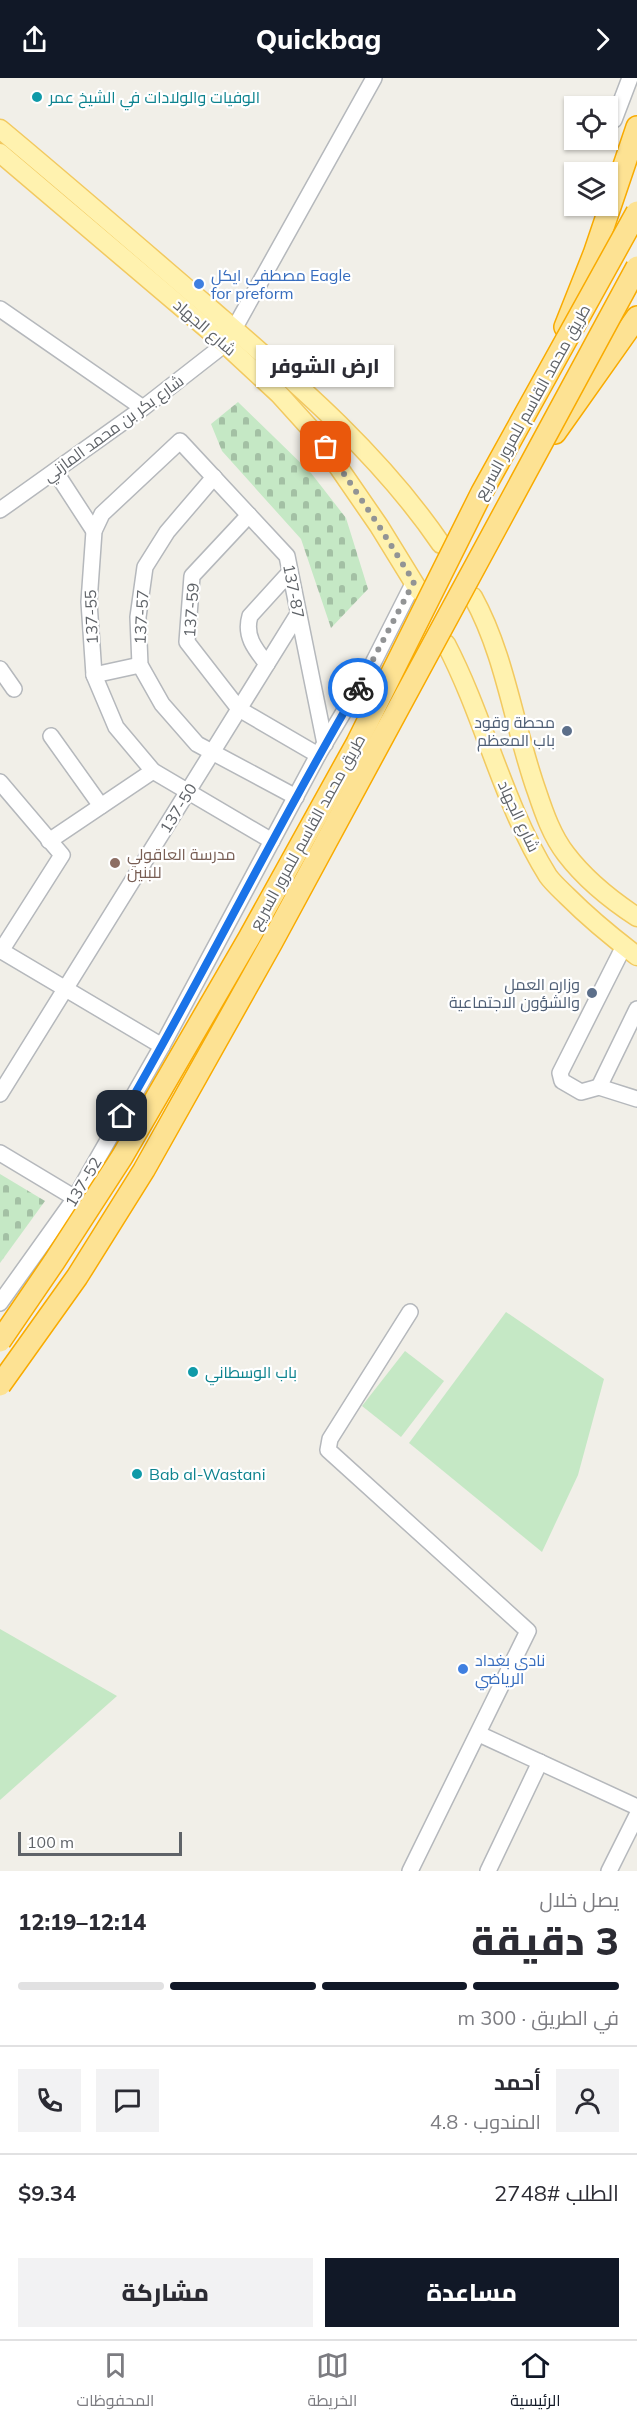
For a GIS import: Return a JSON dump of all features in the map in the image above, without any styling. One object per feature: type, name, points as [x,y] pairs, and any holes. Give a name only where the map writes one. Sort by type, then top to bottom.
[{"type":"highway","points":[[549,371],[594,254],[637,128]]},
{"type":"highway","name":"طريق محمد القاسم للمرور السريع","points":[[0,1341],[122,1157],[249,938],[357,743],[482,492],[637,212]]},
{"type":"highway","name":"طريق محمد القاسم للمرور السريع","points":[[0,1385],[77,1277],[144,1170],[272,942],[531,467],[637,267]]},
{"type":"highway","points":[[531,467],[637,317]]},
{"type":"main road","name":"شارع الجهاد","points":[[0,129],[229,337],[317,436],[416,586]]},
{"type":"main road","name":"شارع الجهاد","points":[[0,153],[336,420],[405,495],[441,544]]},
{"type":"main road","points":[[351,485],[362,486],[371,481],[374,463]]},
{"type":"main road","name":"شارع الجهاد","points":[[473,597],[480,610],[507,687],[523,753],[546,819],[566,854],[608,898],[637,917]]},
{"type":"main road","name":"شارع الجهاد","points":[[447,644],[474,703],[493,761],[524,830],[549,878],[597,927],[631,951]]},
{"type":"main road","points":[[493,761],[496,750],[507,744],[515,745],[523,753]]},
{"type":"street","points":[[229,337],[374,78]]},
{"type":"street","points":[[618,110],[630,78]]},
{"type":"street","points":[[0,309],[143,408]]},
{"type":"street","name":"شارع بكر بن محمد المازني","points":[[0,510],[143,408],[229,337]]},
{"type":"street","name":"137-87","points":[[180,441],[287,556],[322,750]]},
{"type":"street","name":"137-55","points":[[180,441],[102,514],[94,531],[89,602],[94,675],[116,727],[153,771],[272,841]]},
{"type":"street","points":[[55,471],[94,531]]},
{"type":"street","name":"137-57","points":[[214,477],[167,532],[145,567],[138,617],[140,665],[162,704],[196,744],[296,797]]},
{"type":"street","name":"137-59","points":[[239,709],[187,642],[192,576],[249,515]]},
{"type":"street","points":[[267,664],[249,638],[248,621],[290,572]]},
{"type":"street","name":"137-52","points":[[0,1303],[75,1198],[162,1046],[322,750],[416,586]]},
{"type":"street","name":"137-50","points":[[0,1094],[298,614]]},
{"type":"street","points":[[94,675],[140,665]]},
{"type":"street","points":[[0,669],[14,689]]},
{"type":"street","points":[[239,709],[322,750]]},
{"type":"street","points":[[51,736],[101,806]]},
{"type":"street","points":[[49,841],[153,771]]},
{"type":"street","points":[[0,782],[62,855],[0,951],[162,1046]]},
{"type":"street","points":[[631,951],[560,1073],[562,1081],[581,1092],[599,1087],[637,1099]]},
{"type":"street","points":[[599,1087],[637,1009]]},
{"type":"street","points":[[0,1153],[75,1198]]},
{"type":"street","points":[[410,1312],[330,1439],[328,1450],[528,1631],[410,1871]]},
{"type":"street","points":[[479,1734],[637,1808]]},
{"type":"street","points":[[488,1871],[540,1762]]},
{"type":"street","points":[[609,1871],[637,1815]]},
{"type":"green space","points":[[238,402],[311,473],[346,518],[368,589],[331,628],[301,539],[222,451],[211,424]]},
{"type":"green space","points":[[0,1174],[45,1201],[0,1263]]},
{"type":"green space","points":[[506,1312],[604,1379],[578,1475],[542,1552],[409,1443]]},
{"type":"green space","points":[[405,1351],[444,1381],[401,1437],[362,1406]]},
{"type":"green space","points":[[0,1629],[117,1696],[0,1800]]},
{"type":"way so far","points":[[326,447],[414,582],[358,688]]},
{"type":"place","name":"الوفيات والولادات في الشيخ عمر","points":[[37,97]]},
{"type":"place","name":"مصطفى ايكل Eagle for preform","points":[[199,284]]},
{"type":"place","name":"ارض الشوفر","points":[[326,447]]},
{"type":"place","name":"محطة وقود باب المعظم","points":[[567,731]]},
{"type":"place","name":"مدرسة العاقولي للبنين","points":[[115,863]]},
{"type":"place","name":"وزاره العمل والشؤون الاجتماعية","points":[[592,993]]},
{"type":"place","name":"باب الوسطاني","points":[[193,1372]]},
{"type":"place","name":"Bab al-Wastani","points":[[137,1474]]},
{"type":"place","name":"نادي بغداد الرياضي","points":[[463,1669]]},
{"type":"route","points":[[122,1116],[318,755],[358,688]]}]
